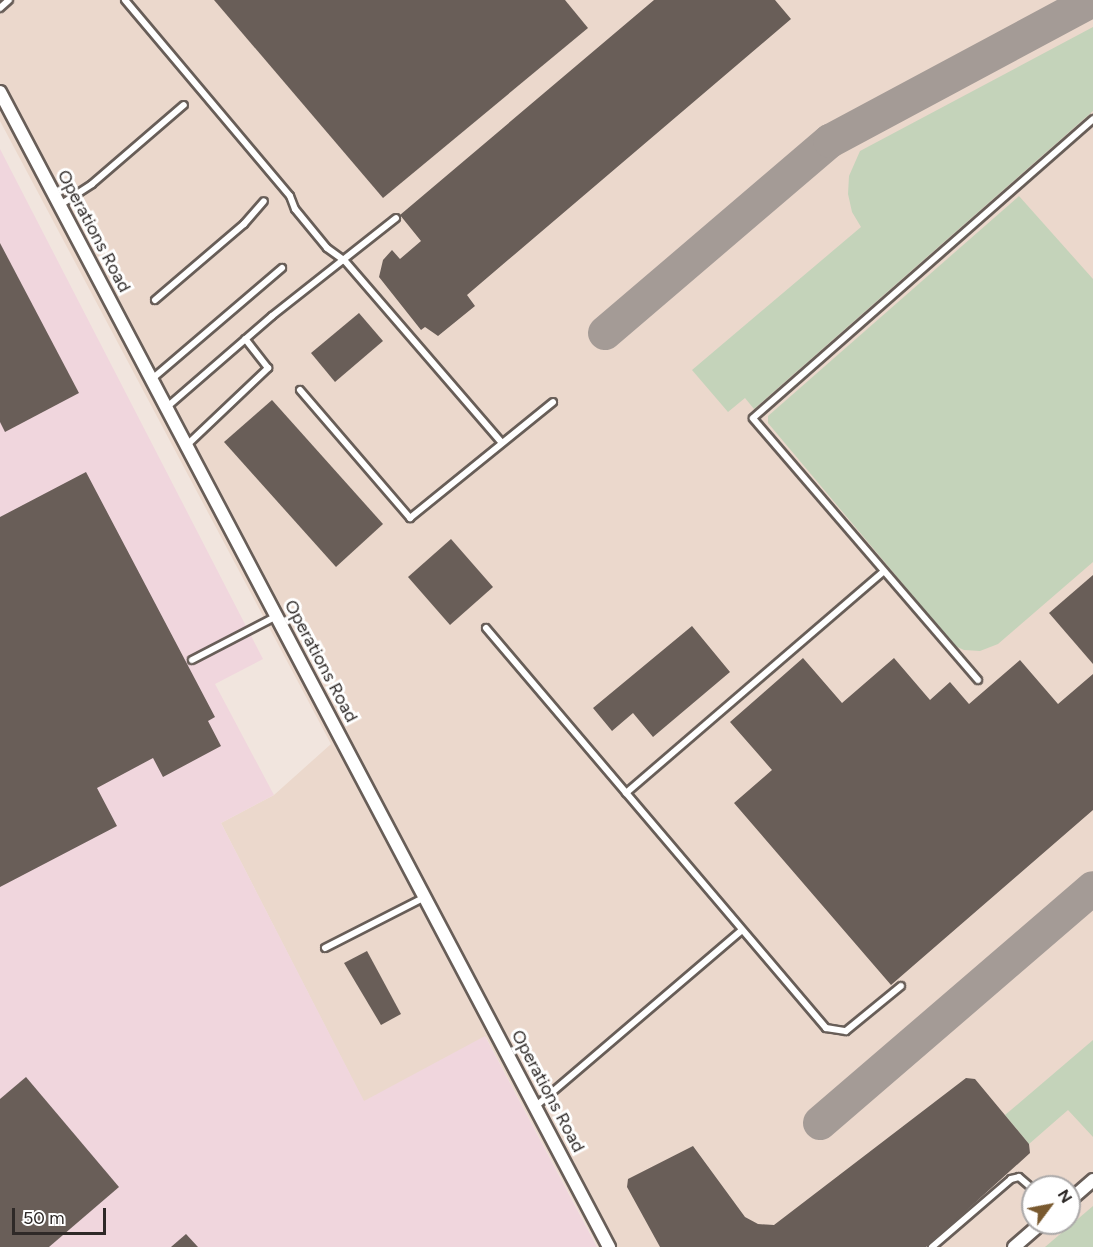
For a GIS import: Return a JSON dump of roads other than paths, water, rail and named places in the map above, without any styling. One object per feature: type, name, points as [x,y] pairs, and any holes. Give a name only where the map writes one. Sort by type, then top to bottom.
[{"type":"street","name":"Operations Road","points":[[0,92],[609,1247]]},
{"type":"street","points":[[1081,1190],[1093,1180]]},
{"type":"street","points":[[1014,1247],[1028,1235]]},
{"type":"lane","points":[[0,8],[9,0]]},
{"type":"lane","points":[[125,0],[290,196],[308,225],[327,248],[345,261],[502,443]]},
{"type":"lane","points":[[60,205],[92,184],[184,105]]},
{"type":"lane","points":[[978,680],[753,418],[1093,119]]},
{"type":"lane","points":[[155,300],[244,224],[264,201]]},
{"type":"lane","points":[[167,407],[244,339],[345,261],[396,218]]},
{"type":"lane","points":[[152,379],[282,268]]},
{"type":"lane","points":[[186,445],[268,368],[244,339]]},
{"type":"lane","points":[[300,390],[410,518],[553,402]]},
{"type":"lane","points":[[626,793],[883,572]]},
{"type":"lane","points":[[192,660],[277,616]]},
{"type":"lane","points":[[486,628],[820,1022],[835,1032],[856,1024],[901,986]]},
{"type":"lane","points":[[325,948],[425,897]]},
{"type":"lane","points":[[536,1106],[741,931]]},
{"type":"lane","points":[[932,1247],[1011,1179],[1021,1179]]}]
